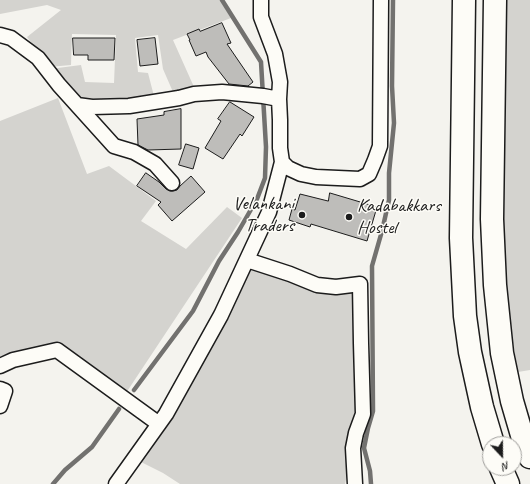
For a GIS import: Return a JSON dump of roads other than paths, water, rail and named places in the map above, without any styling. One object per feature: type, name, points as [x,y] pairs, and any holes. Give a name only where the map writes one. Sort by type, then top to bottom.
[{"type":"highway","points":[[464,0],[461,238],[465,316],[470,352],[482,408],[491,436]]},
{"type":"highway","points":[[495,0],[492,218],[495,285],[502,353],[512,401],[526,449],[530,456]]},
{"type":"street","points":[[116,484],[166,414],[221,315],[268,212],[282,162],[278,99],[280,82],[275,54],[261,17],[261,0]]},
{"type":"street","points":[[282,162],[288,168],[301,174],[316,177],[360,179],[370,174],[380,146],[381,0]]},
{"type":"street","points":[[0,35],[12,38],[38,58],[59,85],[114,146],[134,152],[155,164],[172,183]]},
{"type":"street","points":[[77,105],[129,106],[179,98],[194,94],[222,92],[278,99]]},
{"type":"street","points":[[246,260],[290,274],[317,285],[336,287],[360,284],[363,414],[353,448],[355,484]]},
{"type":"street","points":[[0,366],[13,360],[57,350],[159,424]]},
{"type":"street","points":[[0,389],[5,391],[0,406]]},
{"type":"waterway","points":[[134,390],[193,311],[219,261],[257,199],[265,178],[266,147],[261,62],[222,0]]},
{"type":"waterway","points":[[371,484],[370,471],[364,448],[373,411],[372,266],[389,200],[389,173],[394,123],[392,86],[393,0]]},
{"type":"waterway","points":[[53,484],[65,470],[92,447],[119,409]]},
{"type":"place","name":"Velankani Traders","points":[[302,215]]},
{"type":"place","name":"Kadabakkars Hostel","points":[[349,217]]}]
